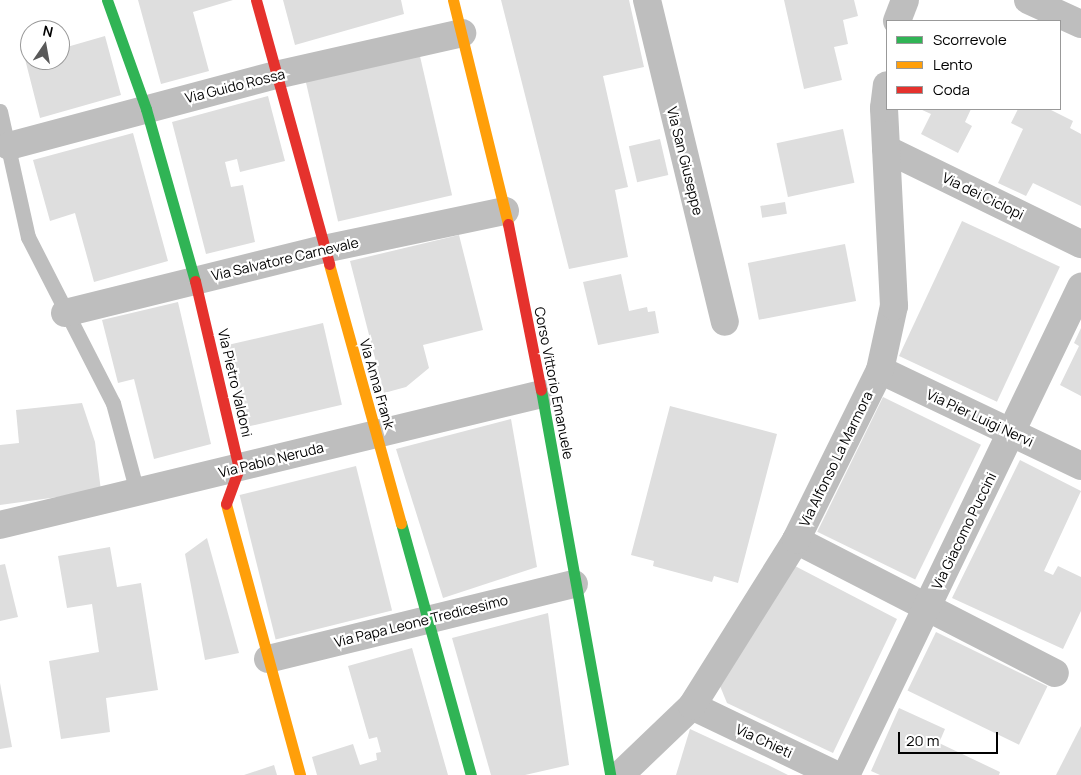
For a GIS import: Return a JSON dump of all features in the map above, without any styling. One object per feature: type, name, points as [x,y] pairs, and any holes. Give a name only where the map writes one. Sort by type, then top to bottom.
[{"type":"street","name":"Via Pietro Valdoni","points":[[107,0],[146,109],[195,281],[239,468]]},
{"type":"street","name":"Via Anna Frank","points":[[256,0],[471,775]]},
{"type":"street","name":"Corso Vittorio Emanuele","points":[[453,0],[505,211],[542,394],[574,584],[610,775]]},
{"type":"street","name":"Via San Giuseppe","points":[[648,0],[725,322]]},
{"type":"street","points":[[897,20],[905,0]]},
{"type":"street","points":[[1028,0],[1081,24]]},
{"type":"street","name":"Via Guido Rossa","points":[[9,146],[276,76],[462,33]]},
{"type":"street","name":"Via Alfonso La Marmora","points":[[620,775],[692,706],[796,540],[880,370],[894,306],[886,149],[887,110]]},
{"type":"street","name":"Via dei Ciclopi","points":[[886,149],[1081,244]]},
{"type":"street","name":"Via Salvatore Carnevale","points":[[66,312],[324,249],[505,211]]},
{"type":"street","name":"Via Giacomo Puccini","points":[[846,775],[1081,287]]},
{"type":"street","name":"Via Pier Luigi Nervi","points":[[880,370],[1081,466]]},
{"type":"street","name":"Via Pablo Neruda","points":[[0,525],[542,394]]},
{"type":"street","points":[[239,468],[226,503],[300,775]]},
{"type":"street","points":[[796,540],[926,609],[1055,673]]},
{"type":"street","name":"Via Papa Leone Tredicesimo","points":[[268,659],[428,617],[574,584]]},
{"type":"street","name":"Via Chieti","points":[[692,706],[836,775]]},
{"type":"lane","points":[[0,111],[28,237],[113,403],[138,492]]},
{"type":"building","points":[[138,0],[233,0],[193,12],[209,71],[161,84]]},
{"type":"building","points":[[283,0],[401,0],[404,14],[295,45]]},
{"type":"building","points":[[501,0],[629,0],[644,67],[603,76],[628,187],[615,190],[628,257],[569,269]]},
{"type":"building","points":[[784,0],[854,0],[858,16],[843,20],[848,44],[834,47],[842,80],[804,89]]},
{"type":"building","points":[[105,36],[121,95],[40,118],[28,70],[70,70],[70,46]]},
{"type":"building","points":[[419,52],[452,195],[338,222],[305,78]]},
{"type":"building","points":[[268,96],[285,161],[240,172],[237,159],[225,162],[231,187],[243,185],[255,242],[206,254],[172,122]]},
{"type":"building","points":[[922,110],[971,110],[965,122],[972,126],[958,153],[921,134],[931,114]]},
{"type":"building","points":[[1018,110],[1051,110],[1073,121],[1070,128],[1081,134],[1081,206],[1033,183],[1026,196],[998,183],[1023,129],[1011,123]]},
{"type":"building","points":[[843,129],[854,183],[788,197],[776,143]]},
{"type":"building","points":[[133,133],[168,261],[94,282],[75,213],[50,221],[33,160]]},
{"type":"building","points":[[660,139],[668,175],[637,182],[629,146]]},
{"type":"building","points":[[785,202],[787,214],[762,218],[760,206]]},
{"type":"building","points":[[962,221],[1060,267],[997,402],[899,356]]},
{"type":"building","points":[[459,235],[483,330],[423,345],[429,368],[406,387],[384,393],[350,261]]},
{"type":"building","points":[[845,244],[856,301],[759,320],[748,263]]},
{"type":"building","points":[[621,274],[629,311],[647,307],[648,312],[655,311],[659,333],[598,345],[583,282]]},
{"type":"building","points":[[178,302],[211,444],[154,459],[134,379],[118,383],[102,320]]},
{"type":"building","points":[[323,323],[342,405],[245,427],[227,345]]},
{"type":"building","points":[[1081,328],[1081,396],[1060,385],[1079,346],[1074,343]]},
{"type":"building","points":[[883,397],[981,445],[915,580],[817,532]]},
{"type":"building","points":[[82,403],[95,442],[101,491],[0,505],[0,445],[19,443],[16,410]]},
{"type":"building","points":[[670,406],[777,434],[738,583],[714,576],[712,582],[653,566],[654,561],[631,555]]},
{"type":"building","points":[[511,419],[537,567],[443,598],[396,449]]},
{"type":"building","points":[[1020,460],[1081,491],[1044,571],[1053,575],[1058,566],[1081,577],[1081,611],[1063,649],[952,598]]},
{"type":"building","points":[[356,466],[392,611],[276,640],[240,495]]},
{"type":"building","points":[[207,538],[239,653],[205,660],[185,554]]},
{"type":"building","points":[[110,547],[117,587],[141,583],[158,690],[106,698],[110,732],[61,739],[49,661],[99,652],[92,604],[67,608],[58,556]]},
{"type":"building","points":[[5,564],[18,617],[0,621],[0,565]]},
{"type":"building","points":[[795,566],[897,619],[833,753],[727,703],[720,686]]},
{"type":"building","points":[[548,613],[569,765],[525,775],[491,775],[452,638]]},
{"type":"building","points":[[936,632],[1047,686],[1019,745],[908,690]]},
{"type":"building","points":[[412,648],[448,775],[317,775],[312,757],[353,744],[360,765],[377,760],[376,753],[381,752],[377,737],[369,739],[348,666]]},
{"type":"building","points":[[0,683],[12,747],[0,749]]},
{"type":"building","points":[[899,708],[945,729],[939,743],[1000,772],[999,775],[880,775],[871,771]]},
{"type":"building","points":[[1081,726],[1081,775],[1056,775]]},
{"type":"building","points":[[690,729],[768,765],[788,775],[676,775]]},
{"type":"building","points":[[274,765],[277,775],[244,775]]},
{"type":"traffic: fast","points":[[107,0],[146,109],[195,281]]},
{"type":"traffic: fast","points":[[541,390],[610,775]]},
{"type":"traffic: fast","points":[[401,523],[471,775]]},
{"type":"traffic: slow","points":[[453,0],[508,224]]},
{"type":"traffic: slow","points":[[329,264],[401,523]]},
{"type":"traffic: slow","points":[[226,504],[300,775]]},
{"type":"traffic: jam","points":[[256,0],[329,264]]},
{"type":"traffic: jam","points":[[508,224],[541,390]]},
{"type":"traffic: jam","points":[[195,281],[239,468],[226,504]]}]
